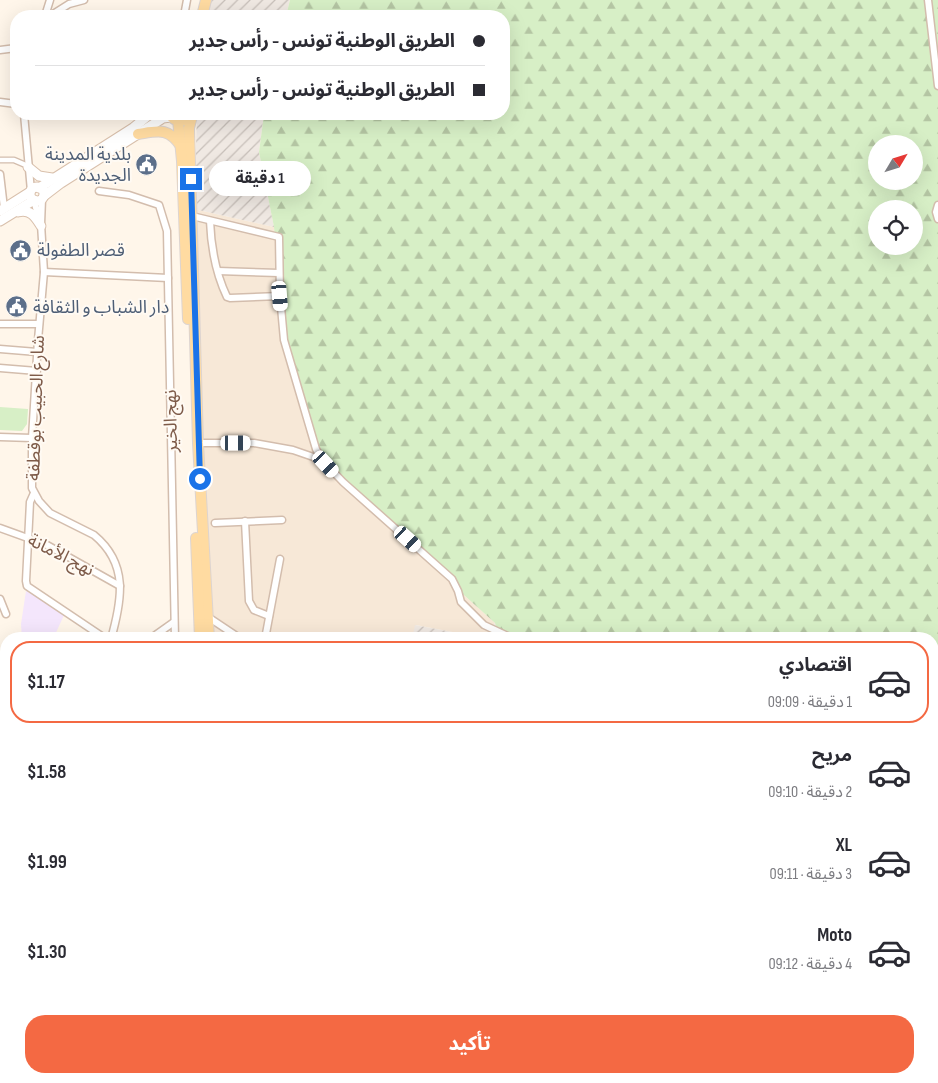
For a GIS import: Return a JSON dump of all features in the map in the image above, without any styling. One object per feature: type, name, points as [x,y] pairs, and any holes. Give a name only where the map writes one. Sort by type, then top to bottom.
[{"type":"main road","points":[[0,221],[15,212],[52,178],[133,128],[143,120]]},
{"type":"main road","points":[[2,210],[61,183],[160,120]]},
{"type":"main road","points":[[174,120],[181,146],[200,632]]},
{"type":"main road","points":[[191,120],[189,128],[198,443],[209,632]]},
{"type":"main road","points":[[138,134],[164,131],[171,134],[181,146]]},
{"type":"main road","points":[[28,168],[37,175],[52,178]]},
{"type":"main road","points":[[15,212],[25,211],[31,213],[41,225]]},
{"type":"street","points":[[62,0],[69,4]]},
{"type":"street","points":[[60,10],[69,4],[84,0]]},
{"type":"street","points":[[928,0],[938,86]]},
{"type":"street","name":"شارع الحبيب بوقطفة","points":[[24,120],[28,168],[36,194],[41,225],[44,272],[32,438],[32,484],[34,493],[44,507],[55,517],[89,532],[100,540],[108,549],[117,565],[120,586],[118,611],[112,632]]},
{"type":"street","points":[[0,160],[11,160],[28,168]]},
{"type":"street","points":[[0,176],[2,210]]},
{"type":"street","name":"نهج الخير","points":[[99,191],[129,195],[159,205],[168,236],[175,632]]},
{"type":"street","points":[[938,205],[936,212],[938,219]]},
{"type":"street","points":[[192,216],[280,238],[280,296],[284,340],[316,449],[322,460],[343,482],[452,579],[461,602],[484,625],[499,632]]},
{"type":"street","points":[[210,221],[218,271],[228,298],[280,296]]},
{"type":"street","points":[[218,271],[280,273]]},
{"type":"street","points":[[44,272],[168,278]]},
{"type":"street","points":[[0,324],[39,324]]},
{"type":"street","points":[[0,349],[37,352]]},
{"type":"street","points":[[0,368],[37,370]]},
{"type":"street","points":[[0,437],[32,438]]},
{"type":"street","points":[[198,443],[254,443],[293,450],[322,460]]},
{"type":"street","points":[[34,493],[30,502],[27,586],[96,632]]},
{"type":"street","points":[[215,523],[282,520]]},
{"type":"street","points":[[245,521],[249,601],[256,611],[269,616]]},
{"type":"street","name":"نهج الأمانة","points":[[0,528],[55,548],[120,586]]},
{"type":"street","points":[[266,632],[280,559]]},
{"type":"street","points":[[0,598],[6,614]]},
{"type":"street","points":[[208,617],[230,632]]},
{"type":"street","points":[[160,632],[174,622]]},
{"type":"shaded area","points":[[209,0],[290,0],[288,10],[207,10]]},
{"type":"shaded area","points":[[197,120],[263,120],[259,152],[274,227],[194,209]]},
{"type":"shaded area","points":[[194,209],[274,227],[282,341],[322,467],[495,623],[488,632],[453,632],[416,625],[414,632],[211,632],[200,438]]},
{"type":"shaded area","points":[[26,591],[65,613],[56,632],[22,632]]},
{"type":"shaded area","points":[[495,623],[498,632],[488,632]]},
{"type":"shaded area","points":[[415,625],[452,632],[414,632]]},
{"type":"green space","points":[[290,0],[938,0],[938,632],[498,632],[495,623],[322,467],[314,456],[282,341],[274,227],[259,152],[263,120],[510,120],[510,10],[288,10]]},
{"type":"green space","points":[[0,407],[28,409],[27,424],[22,431],[0,430]]},
{"type":"place","name":"بلدية المدينة الجديدة","points":[[147,164]]},
{"type":"place","name":"قصر الطفولة","points":[[21,250]]},
{"type":"place","name":"دار الشباب و الثقافة","points":[[17,307]]},
{"type":"route","points":[[191,179],[200,479]]}]
